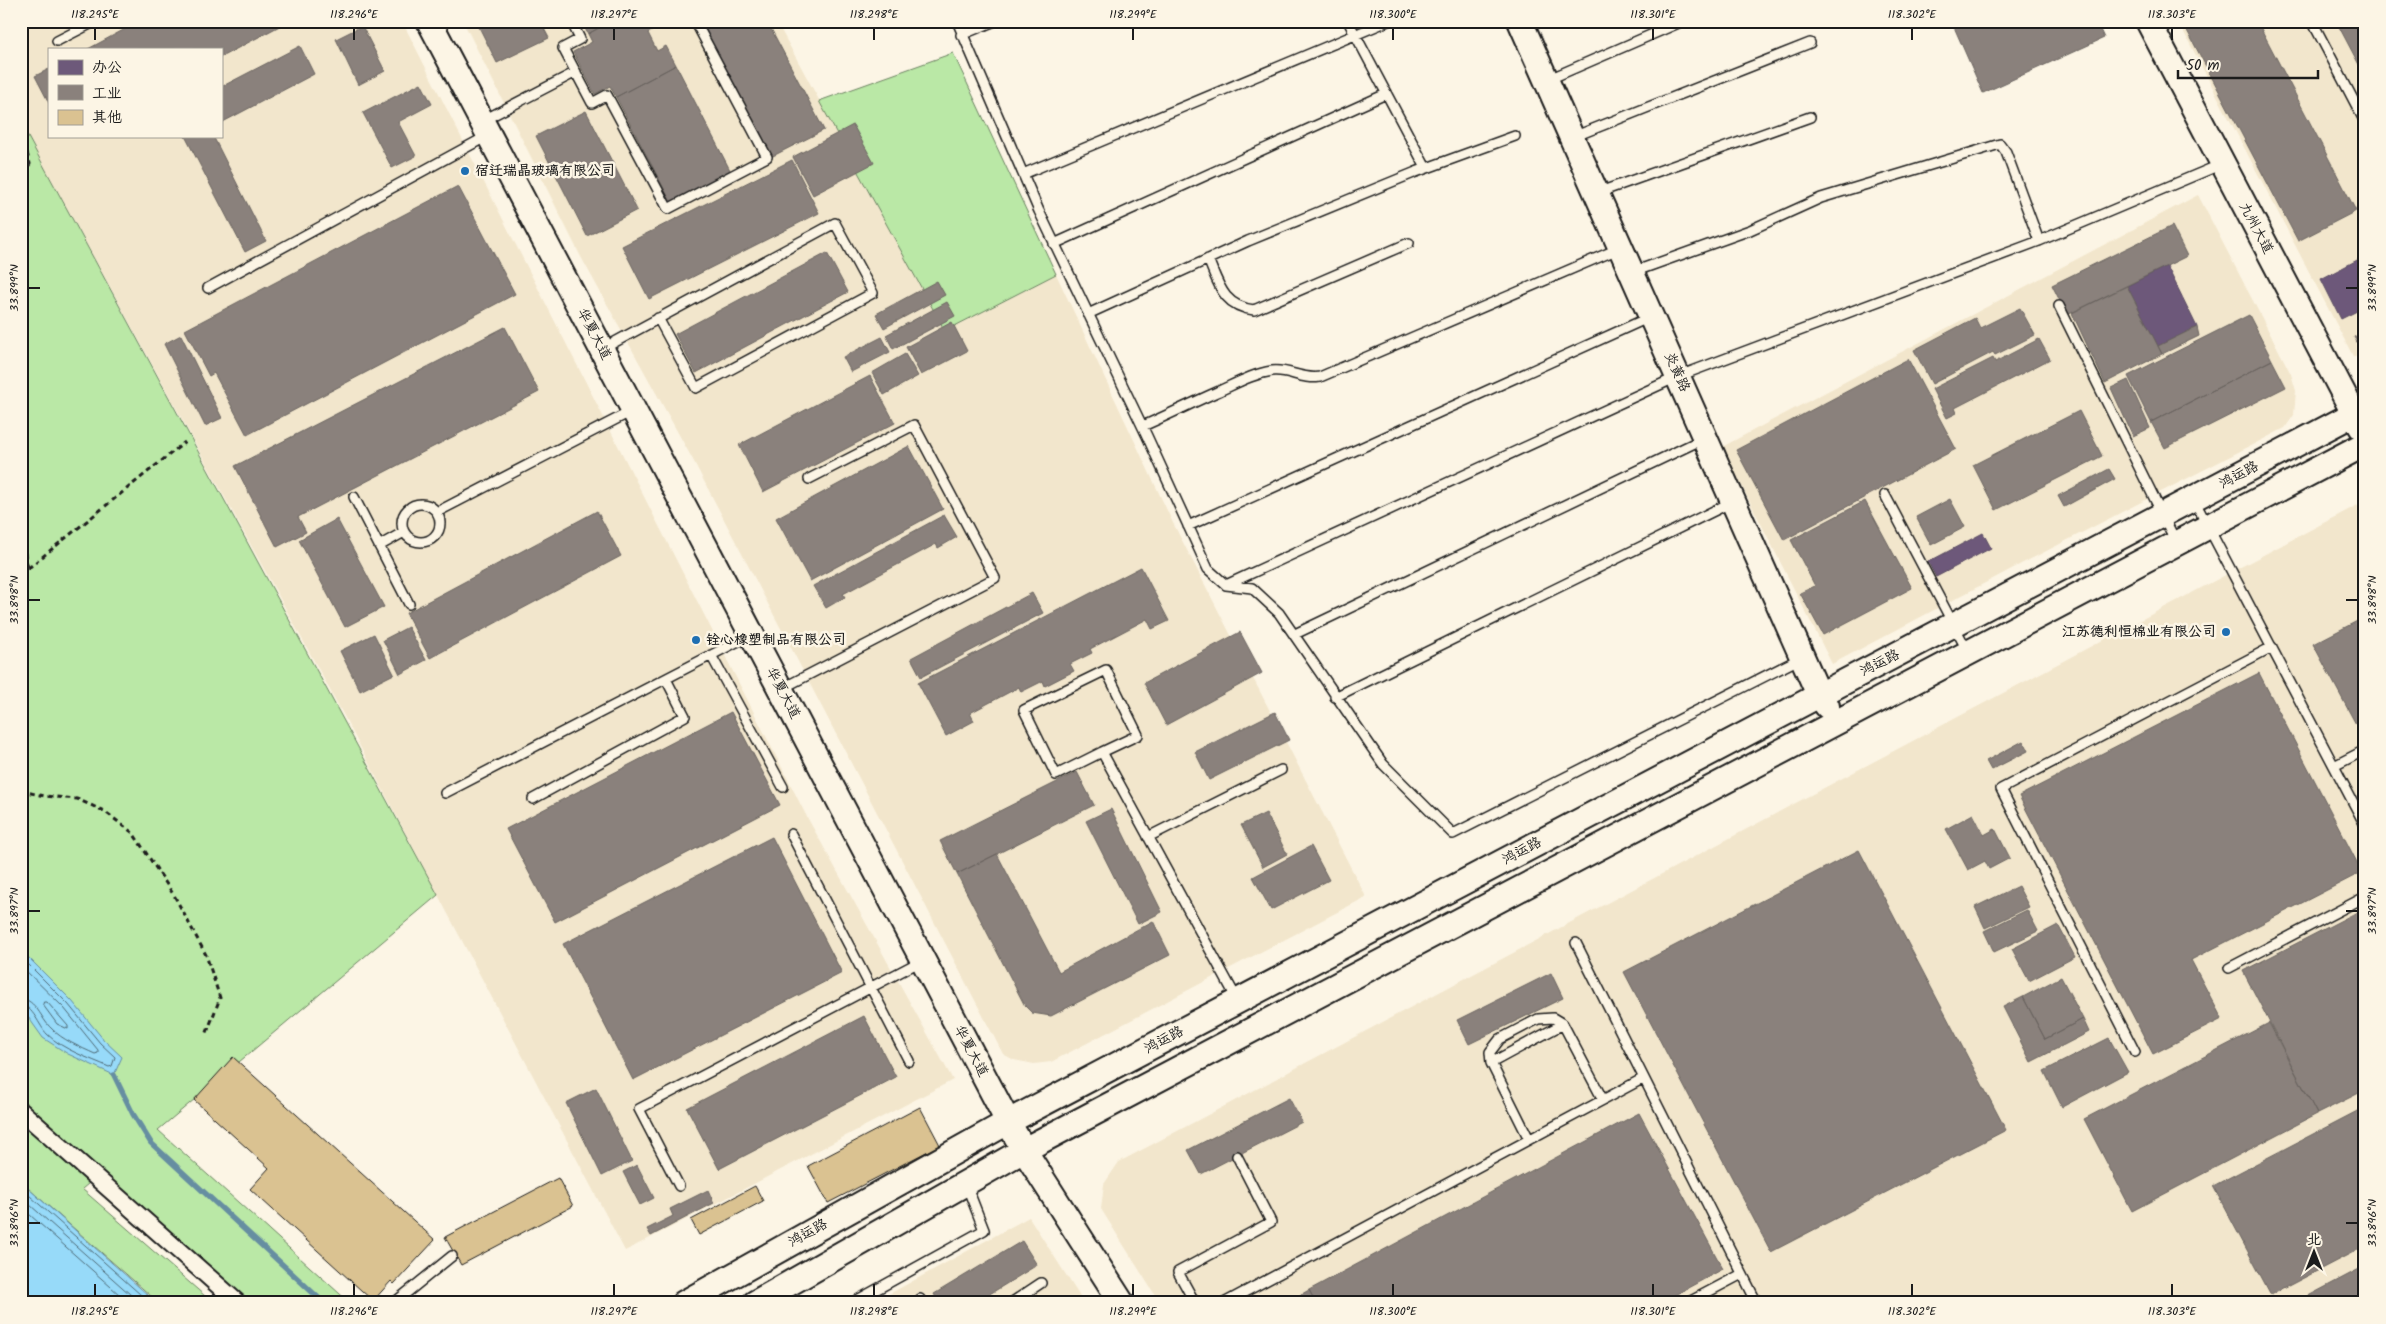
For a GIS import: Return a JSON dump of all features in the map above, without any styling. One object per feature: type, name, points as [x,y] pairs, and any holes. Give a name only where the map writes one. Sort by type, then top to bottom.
[{"type":"street","name":"华夏大道","points":[[430,21],[1008,1122],[1122,1303]]},
{"type":"street","name":"炎黄路","points":[[1520,21],[1633,272],[1802,658],[1819,695],[1838,720]]},
{"type":"street","name":"九州大道","points":[[2148,21],[2361,419]]},
{"type":"street","name":"鸿运路","points":[[684,1303],[1008,1122],[2194,498],[2361,419]]},
{"type":"street","points":[[755,1303],[1024,1150],[2365,444]]},
{"type":"street","points":[[21,1111],[238,1303]]},
{"type":"lane","points":[[57,41],[96,21]]},
{"type":"lane","points":[[571,21],[580,39],[563,48],[592,103],[607,94],[668,210],[768,157],[695,21]]},
{"type":"lane","points":[[957,21],[1054,244],[1143,426],[1208,570],[1226,585],[1252,588],[1279,613],[1383,764],[1453,834],[1802,658]]},
{"type":"lane","points":[[962,35],[995,21]]},
{"type":"lane","points":[[1348,21],[1426,168]]},
{"type":"lane","points":[[1547,80],[1683,21]]},
{"type":"lane","points":[[2312,21],[2365,122]]},
{"type":"lane","points":[[1022,174],[1387,22]]},
{"type":"lane","points":[[1572,138],[1810,43]]},
{"type":"lane","points":[[208,288],[486,128],[576,72]]},
{"type":"lane","points":[[1054,244],[1386,94]]},
{"type":"lane","points":[[1597,193],[1810,117]]},
{"type":"lane","points":[[1088,314],[1248,241],[1426,168],[1515,136]]},
{"type":"lane","points":[[1633,272],[1750,230],[1821,198],[2000,144],[2006,152],[2039,241]]},
{"type":"lane","points":[[1226,585],[1679,376],[2039,241],[2223,164]]},
{"type":"lane","points":[[602,349],[658,318],[835,223],[873,293],[696,388],[658,318]]},
{"type":"lane","points":[[1208,259],[1221,290],[1230,302],[1241,308],[1254,310],[1410,243]]},
{"type":"lane","points":[[1143,426],[1252,376],[1272,371],[1288,371],[1297,377],[1308,379],[1320,377],[1611,252]]},
{"type":"lane","points":[[2059,306],[2177,544]]},
{"type":"lane","points":[[1188,526],[1652,316]]},
{"type":"lane","points":[[437,512],[634,410]]},
{"type":"lane","points":[[781,689],[995,578],[914,425],[809,480]]},
{"type":"lane","points":[[1295,634],[1706,438]]},
{"type":"lane","points":[[1885,495],[1969,652]]},
{"type":"lane","points":[[354,497],[409,604]]},
{"type":"lane","points":[[2194,498],[2365,825]]},
{"type":"lane","points":[[1335,696],[1734,501]]},
{"type":"lane","points":[[424,505],[437,512],[439,528],[432,539],[426,542],[413,541],[404,532],[402,526],[404,515],[412,506],[424,505]]},
{"type":"lane","points":[[379,546],[404,532]]},
{"type":"lane","points":[[446,793],[752,634]]},
{"type":"lane","points":[[2135,1052],[2001,789],[2272,647]]},
{"type":"lane","points":[[711,655],[783,788]]},
{"type":"lane","points":[[1106,670],[1138,734],[1102,752],[1056,775],[1024,710],[1106,670]]},
{"type":"lane","points":[[533,799],[685,716],[666,679]]},
{"type":"lane","points":[[2334,766],[2365,750]]},
{"type":"lane","points":[[1102,752],[1238,1001]]},
{"type":"lane","points":[[1148,837],[1281,770]]},
{"type":"lane","points":[[791,834],[909,1061]]},
{"type":"lane","points":[[2229,968],[2365,897]]},
{"type":"lane","points":[[1576,942],[1757,1303]]},
{"type":"lane","points":[[679,1186],[639,1108],[923,960]]},
{"type":"lane","points":[[1529,1139],[1491,1063],[1490,1052],[1500,1039],[1538,1019],[1553,1018],[1563,1024],[1604,1100]]},
{"type":"lane","points":[[1491,1063],[1563,1024]]},
{"type":"lane","points":[[1224,1303],[1644,1078]]},
{"type":"lane","points":[[1195,1303],[1178,1272],[1271,1222],[1237,1156]]},
{"type":"lane","points":[[852,1303],[984,1230],[966,1183]]},
{"type":"lane","points":[[394,1303],[452,1256]]},
{"type":"lane","points":[[1687,1303],[1742,1274]]},
{"type":"lane","points":[[1011,1303],[1041,1283]]},
{"type":"path","points":[[21,146],[27,153],[30,164],[21,177]]},
{"type":"path","points":[[21,574],[185,442]]},
{"type":"path","points":[[21,535],[28,568]]},
{"type":"path","points":[[21,791],[45,796],[77,799],[104,811],[133,833],[175,897],[206,955],[220,998],[206,1035]]},
{"type":"shaded area","points":[[21,21],[402,21],[807,817],[953,1080],[625,1251],[344,716],[21,124]]},
{"type":"shaded area","points":[[463,21],[776,21],[945,331],[1056,274],[1173,523],[1366,897],[1051,1062],[1034,1064],[1014,1060],[1003,1054],[693,460],[581,257]]},
{"type":"shaded area","points":[[2178,21],[2365,21],[2365,360],[2353,356]]},
{"type":"shaded area","points":[[2198,195],[2291,374],[2296,391],[2294,415],[2285,428],[1832,664],[1722,447]]},
{"type":"shaded area","points":[[2365,501],[2365,1303],[1160,1303],[1101,1209],[1104,1184],[1119,1162]]},
{"type":"shaded area","points":[[1029,1217],[1084,1303],[873,1303]]},
{"type":"green space","points":[[953,53],[1056,274],[945,331],[819,101]]},
{"type":"green space","points":[[21,124],[438,895],[158,1130],[350,1303],[251,1303],[101,1173],[82,1189],[213,1303],[159,1303],[21,1182]]},
{"type":"water","points":[[21,950],[72,1001],[104,1040],[122,1057],[114,1075],[68,1054],[43,1038],[21,1007]]},
{"type":"water","points":[[21,1182],[157,1303],[21,1303]]},
{"type":"building: 办公","points":[[2365,256],[2365,307],[2341,319],[2321,279]]},
{"type":"building: 办公","points":[[2167,266],[2197,327],[2158,346],[2127,286]]},
{"type":"building: 办公","points":[[1983,533],[1991,548],[1936,577],[1928,562]]},
{"type":"building: 工业","points":[[140,21],[289,21],[222,56],[222,48],[90,48]]},
{"type":"building: 工业","points":[[476,21],[540,21],[549,38],[497,63]]},
{"type":"building: 工业","points":[[581,21],[611,21],[588,34]]},
{"type":"building: 工业","points":[[611,21],[650,21],[655,29],[648,33],[657,51],[666,46],[676,65],[616,97],[610,86],[595,94],[573,52],[592,42],[588,34]]},
{"type":"building: 工业","points":[[697,21],[767,21],[824,130],[769,158]]},
{"type":"building: 工业","points":[[1967,21],[2096,21],[2104,38],[1983,93],[1954,27]]},
{"type":"building: 工业","points":[[2182,21],[2257,21],[2356,211],[2298,241]]},
{"type":"building: 工业","points":[[2336,21],[2365,21],[2365,76]]},
{"type":"building: 工业","points":[[362,26],[385,71],[358,85],[336,39]]},
{"type":"building: 工业","points":[[300,46],[314,74],[222,122],[222,86]]},
{"type":"building: 工业","points":[[676,65],[731,172],[671,202],[616,97]]},
{"type":"building: 工业","points":[[48,70],[48,101],[35,76]]},
{"type":"building: 工业","points":[[421,83],[432,104],[398,122],[416,156],[392,168],[363,113]]},
{"type":"building: 工业","points":[[586,111],[637,210],[587,236],[536,136]]},
{"type":"building: 工业","points":[[853,125],[874,163],[813,195],[793,157]]},
{"type":"building: 工业","points":[[186,138],[214,138],[266,241],[245,252]]},
{"type":"building: 工业","points":[[792,160],[819,213],[649,299],[622,246]]},
{"type":"building: 工业","points":[[458,186],[515,294],[247,435],[214,373],[209,376],[185,330]]},
{"type":"building: 工业","points":[[2172,226],[2187,256],[2067,315],[2052,285]]},
{"type":"building: 工业","points":[[827,253],[848,292],[696,373],[675,334]]},
{"type":"building: 工业","points":[[937,281],[945,295],[884,328],[876,314]]},
{"type":"building: 工业","points":[[2127,286],[2162,354],[2105,383],[2072,313]]},
{"type":"building: 工业","points":[[947,302],[955,316],[893,349],[886,335]]},
{"type":"building: 工业","points":[[2020,308],[2035,335],[1995,355],[1993,352],[1932,384],[1914,350],[1975,318],[1980,328]]},
{"type":"building: 工业","points":[[2249,315],[2272,360],[2151,422],[2128,376]]},
{"type":"building: 工业","points":[[952,322],[967,351],[921,375],[906,347]]},
{"type":"building: 工业","points":[[505,327],[539,392],[298,517],[306,532],[277,547],[235,466]]},
{"type":"building: 工业","points":[[2197,327],[2199,336],[2162,354],[2158,346]]},
{"type":"building: 工业","points":[[2365,332],[2365,347],[2361,349],[2354,337]]},
{"type":"building: 工业","points":[[181,335],[222,418],[205,426],[164,344]]},
{"type":"building: 工业","points":[[882,337],[890,352],[851,372],[843,357]]},
{"type":"building: 工业","points":[[2039,339],[2050,359],[1955,408],[1957,413],[1947,418],[1932,389],[1993,358],[1995,362]]},
{"type":"building: 工业","points":[[905,354],[918,376],[884,395],[872,373]]},
{"type":"building: 工业","points":[[1908,359],[1956,449],[1784,540],[1736,450]]},
{"type":"building: 工业","points":[[2272,360],[2286,387],[2165,448],[2151,422]]},
{"type":"building: 工业","points":[[870,376],[895,423],[763,492],[739,445]]},
{"type":"building: 工业","points":[[2128,380],[2150,428],[2133,436],[2111,388]]},
{"type":"building: 工业","points":[[2079,411],[2102,456],[1996,510],[1973,465]]},
{"type":"building: 工业","points":[[909,446],[943,509],[810,581],[776,518]]},
{"type":"building: 工业","points":[[2109,469],[2115,479],[2064,507],[2058,496]]},
{"type":"building: 工业","points":[[1950,499],[1965,527],[1931,545],[1916,517]]},
{"type":"building: 工业","points":[[1865,501],[1912,588],[1823,635],[1800,593],[1815,586],[1791,540]]},
{"type":"building: 工业","points":[[597,511],[621,556],[430,658],[406,613]]},
{"type":"building: 工业","points":[[944,515],[957,537],[938,548],[936,544],[843,594],[845,597],[826,608],[813,586]]},
{"type":"building: 工业","points":[[337,519],[384,607],[345,627],[299,540]]},
{"type":"building: 工业","points":[[1141,567],[1169,621],[1152,629],[1147,619],[1090,649],[1092,653],[1070,664],[1074,671],[1045,686],[1043,681],[1021,692],[1019,687],[970,713],[974,721],[946,736],[918,683]]},
{"type":"building: 工业","points":[[1032,593],[1043,613],[921,677],[911,658]]},
{"type":"building: 工业","points":[[2365,617],[2365,724],[2358,728],[2313,644]]},
{"type":"building: 工业","points":[[408,627],[426,660],[400,674],[383,640]]},
{"type":"building: 工业","points":[[1240,632],[1262,673],[1166,725],[1144,683]]},
{"type":"building: 工业","points":[[374,634],[394,674],[360,691],[340,651]]},
{"type":"building: 工业","points":[[2259,673],[2362,872],[2191,960],[2222,1019],[2153,1054],[2019,796]]},
{"type":"building: 工业","points":[[731,712],[780,805],[555,922],[506,829]]},
{"type":"building: 工业","points":[[1275,712],[1289,740],[1209,780],[1195,752]]},
{"type":"building: 工业","points":[[2023,741],[2028,751],[1991,770],[1986,761]]},
{"type":"building: 工业","points":[[1077,772],[1094,805],[957,874],[940,841]]},
{"type":"building: 工业","points":[[1111,809],[1162,912],[1138,924],[1086,821]]},
{"type":"building: 工业","points":[[1266,813],[1287,854],[1263,867],[1241,825]]},
{"type":"building: 工业","points":[[1973,814],[1984,835],[1995,829],[2010,858],[1989,869],[1985,861],[1968,870],[1946,829]]},
{"type":"building: 工业","points":[[772,837],[842,973],[633,1080],[563,944]]},
{"type":"building: 工业","points":[[1311,846],[1329,880],[1271,910],[1253,877]]},
{"type":"building: 工业","points":[[1859,850],[2006,1130],[1771,1252],[1624,972]]},
{"type":"building: 工业","points":[[997,854],[1059,972],[1153,921],[1170,955],[1051,1016],[1032,1013],[1025,1006],[957,874]]},
{"type":"building: 工业","points":[[2018,886],[2029,907],[1985,928],[1975,907]]},
{"type":"building: 工业","points":[[2365,908],[2365,1090],[2317,1114],[2243,971]]},
{"type":"building: 工业","points":[[2027,910],[2038,931],[1994,952],[1984,931]]},
{"type":"building: 工业","points":[[2058,925],[2075,957],[2029,981],[2012,949]]},
{"type":"building: 工业","points":[[1551,973],[1563,998],[1469,1044],[1457,1020]]},
{"type":"building: 工业","points":[[2061,977],[2083,1019],[2045,1039],[2023,997]]},
{"type":"building: 工业","points":[[2023,997],[2045,1039],[2083,1019],[2089,1032],[2031,1062],[2003,1007]]},
{"type":"building: 工业","points":[[864,1016],[896,1077],[719,1169],[687,1108]]},
{"type":"building: 工业","points":[[2269,1023],[2317,1114],[2132,1211],[2084,1119]]},
{"type":"building: 工业","points":[[2109,1038],[2128,1072],[2062,1107],[2044,1071]]},
{"type":"building: 工业","points":[[596,1088],[632,1161],[602,1176],[566,1103]]},
{"type":"building: 工业","points":[[1289,1098],[1302,1122],[1201,1174],[1188,1150]]},
{"type":"building: 工业","points":[[2365,1107],[2365,1246],[2271,1295],[2213,1186]]},
{"type":"building: 工业","points":[[1639,1113],[1723,1269],[1660,1303],[1316,1303],[1309,1290]]},
{"type":"building: 工业","points":[[637,1165],[654,1198],[640,1205],[623,1172]]},
{"type":"building: 工业","points":[[708,1190],[714,1203],[651,1236],[647,1229],[673,1216],[670,1209]]},
{"type":"building: 工业","points":[[1022,1241],[1037,1265],[975,1303],[939,1303],[934,1294]]},
{"type":"building: 工业","points":[[2365,1266],[2365,1303],[2295,1303]]},
{"type":"building: 工业","points":[[1309,1290],[1316,1303],[1286,1303]]},
{"type":"building: 其他","points":[[233,1057],[435,1240],[394,1284],[391,1281],[373,1301],[250,1189],[269,1168],[194,1100]]},
{"type":"building: 其他","points":[[920,1107],[940,1145],[828,1203],[808,1166]]},
{"type":"building: 其他","points":[[558,1178],[573,1206],[461,1265],[445,1237]]},
{"type":"building: 其他","points":[[755,1186],[763,1201],[699,1235],[691,1220]]},
{"type":"waterway","points":[[114,1075],[133,1114],[151,1143],[324,1303]]},
{"type":"place","name":"宿迁瑞晶玻璃有限公司","points":[[465,171]]},
{"type":"place","name":"江苏德利恒棉业有限公司","points":[[2226,632]]},
{"type":"place","name":"铨心橡塑制品有限公司","points":[[696,640]]}]
